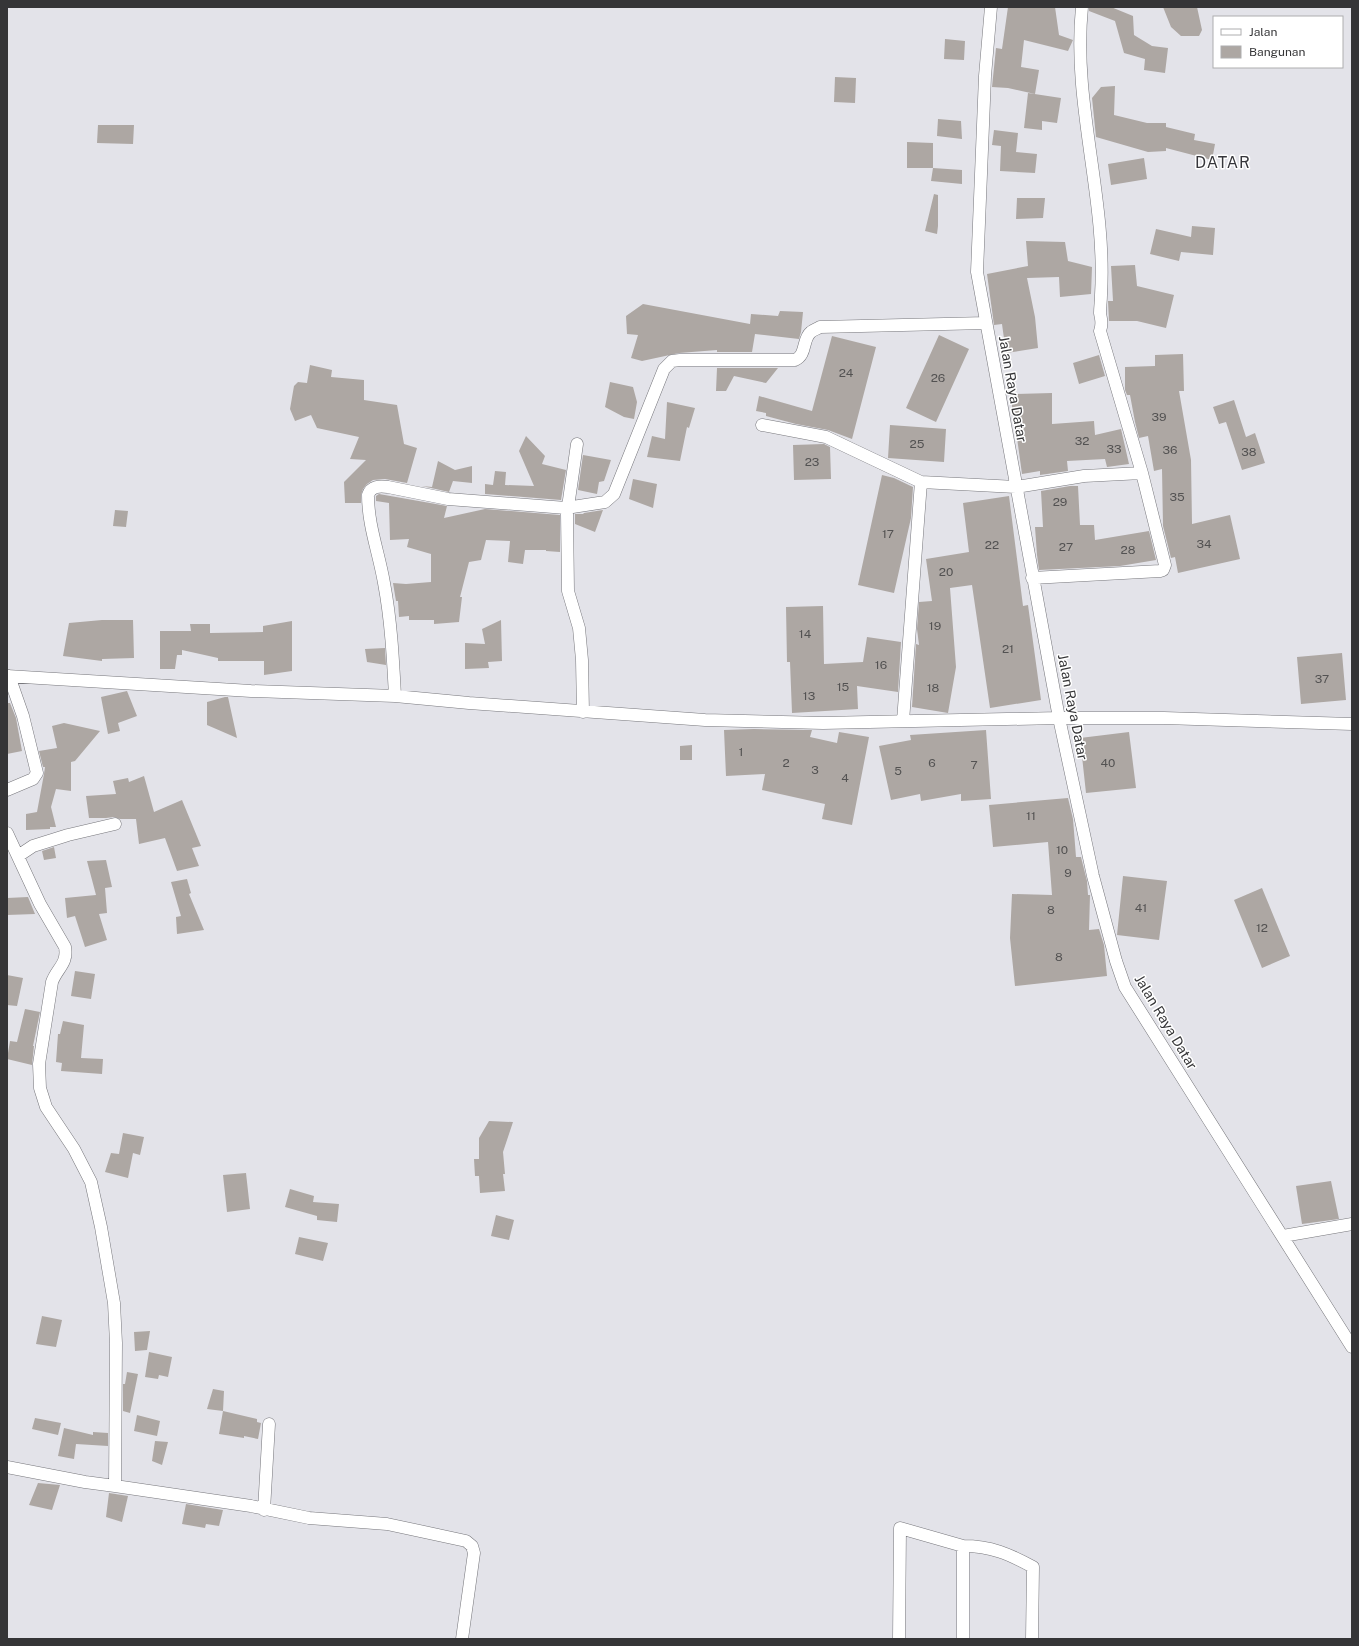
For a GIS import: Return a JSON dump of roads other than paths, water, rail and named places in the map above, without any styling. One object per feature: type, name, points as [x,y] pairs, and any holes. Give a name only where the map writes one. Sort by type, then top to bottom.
[{"type":"street","name":"Jalan Raya Datar","points":[[991,7],[985,76],[977,272],[1032,578],[1059,718],[1093,876],[1116,961],[1125,987],[1352,1347]]},
{"type":"street","points":[[1032,578],[1163,570],[1165,562],[1142,473],[1100,331],[1103,323],[1100,314],[1102,243],[1082,88],[1080,30],[1082,7]]},
{"type":"street","points":[[395,696],[392,641],[384,582],[370,523],[368,504],[369,491],[373,488],[384,486],[448,499],[566,508],[605,502],[614,494],[664,369],[672,361],[794,360],[799,358],[803,352],[808,335],[811,331],[820,327],[986,324]]},
{"type":"street","points":[[762,425],[826,438],[921,482],[1016,487],[1084,476],[1142,473]]},
{"type":"street","points":[[577,444],[566,508],[568,591],[580,635],[583,712]]},
{"type":"street","points":[[903,721],[921,482]]},
{"type":"street","points":[[7,790],[33,780],[37,773],[23,716],[8,676],[251,691],[395,696],[583,712],[740,721],[823,723],[1059,718],[1207,719],[1352,724]]},
{"type":"street","points":[[18,856],[33,846],[68,835],[115,824]]},
{"type":"street","points":[[7,833],[40,904],[65,947],[66,955],[64,963],[55,974],[52,982],[39,1064],[40,1088],[46,1107],[74,1149],[91,1182],[101,1227],[114,1303],[116,1343],[115,1486]]},
{"type":"street","points":[[1283,1236],[1352,1224]]},
{"type":"street","points":[[264,1510],[269,1424]]},
{"type":"street","points":[[7,1467],[85,1482],[251,1506],[264,1510],[309,1518],[388,1524],[466,1541],[472,1546],[474,1553],[462,1639]]},
{"type":"street","points":[[899,1639],[900,1528],[963,1546],[978,1546],[1009,1554],[1033,1567],[1032,1639]]},
{"type":"street","points":[[963,1546],[963,1639]]},
{"type":"district","name":"DATAR","points":[[1223,162]]}]
